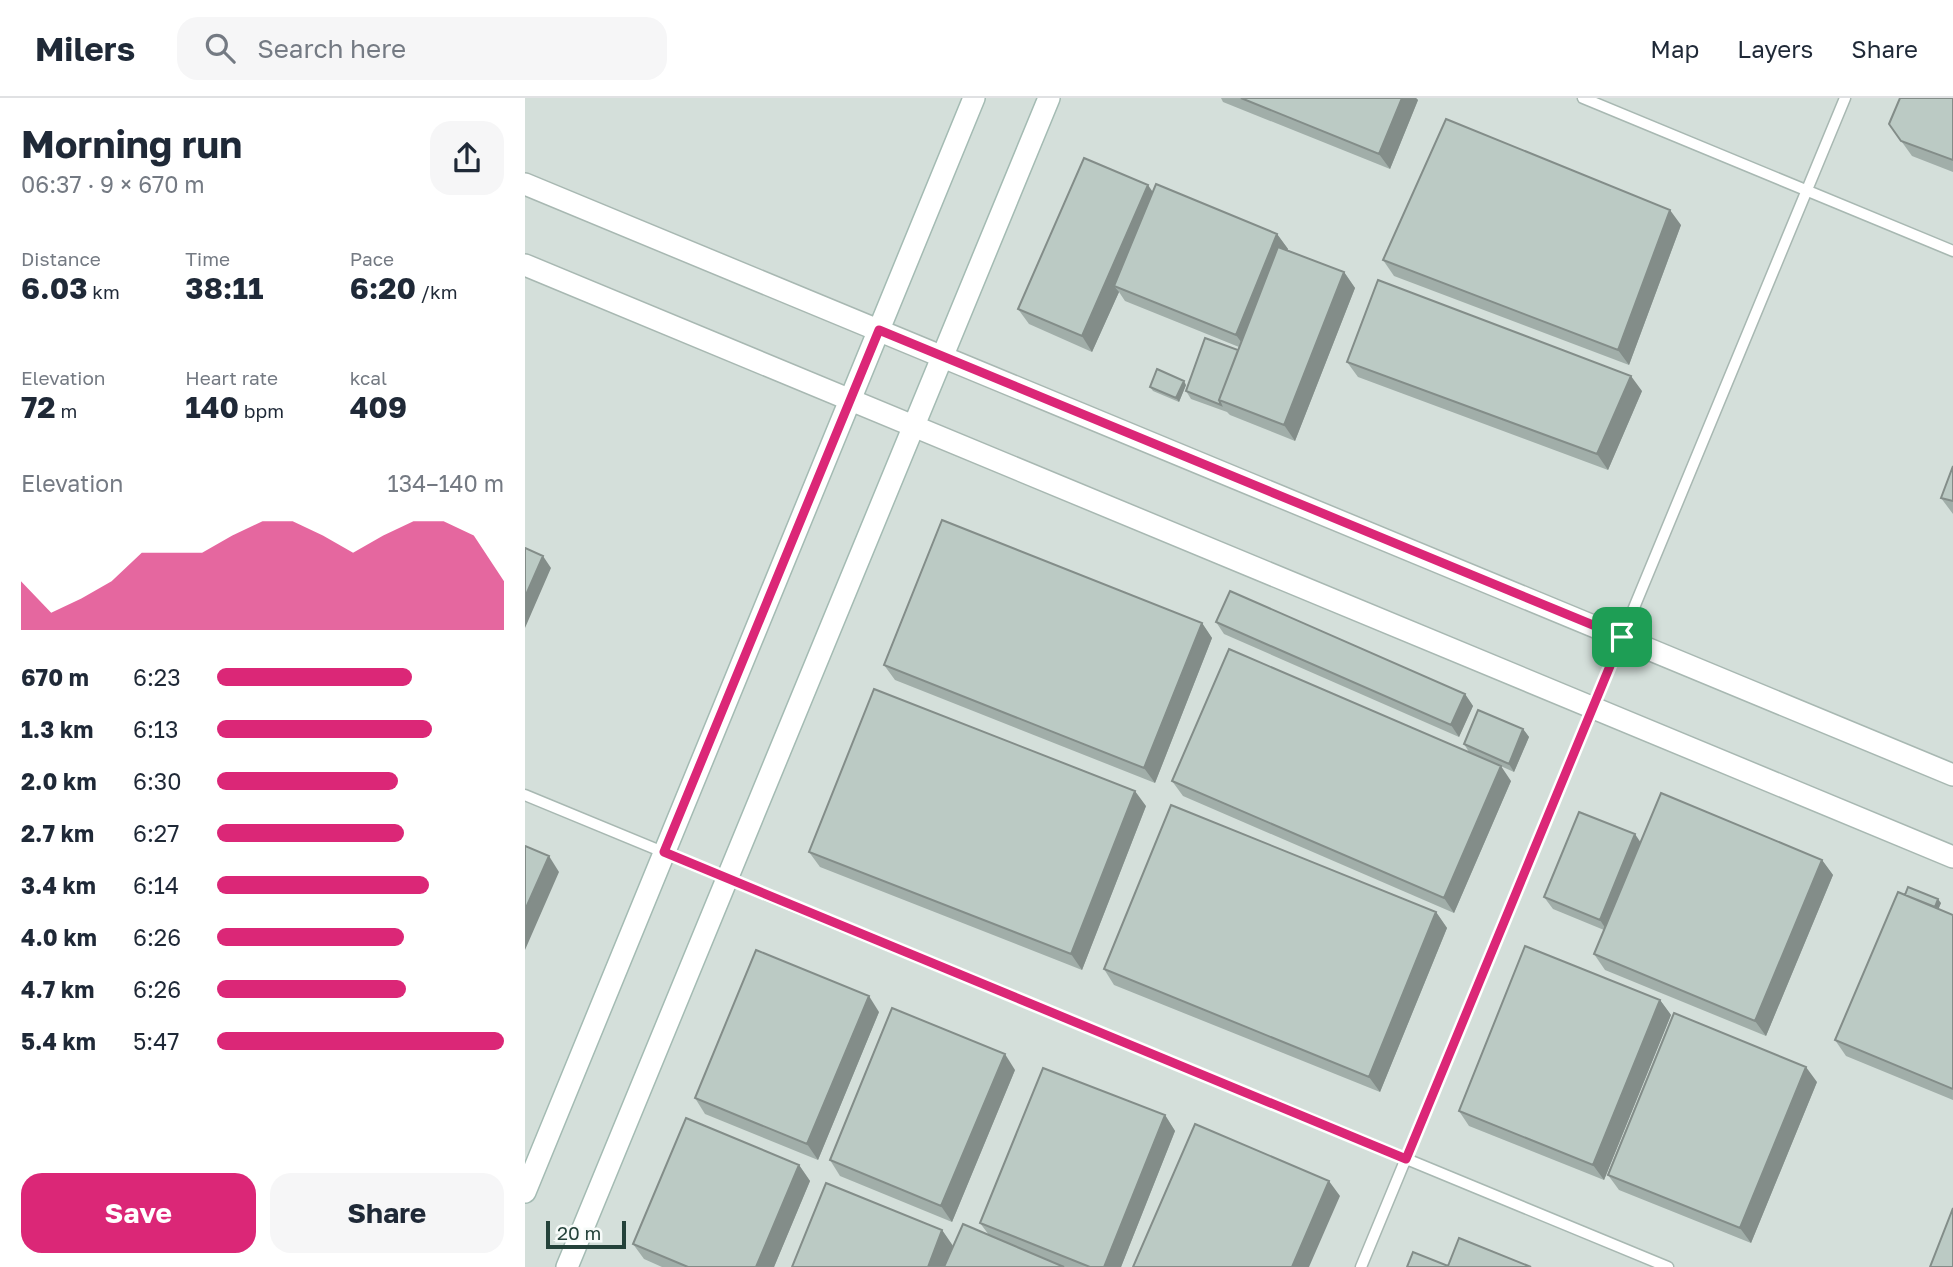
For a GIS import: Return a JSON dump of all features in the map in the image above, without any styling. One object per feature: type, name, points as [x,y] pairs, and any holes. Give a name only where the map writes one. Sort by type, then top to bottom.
[{"type":"street","points":[[525,1192],[974,98]]},
{"type":"street","points":[[567,1267],[1049,98]]},
{"type":"street","points":[[525,184],[1953,775]]},
{"type":"street","points":[[525,265],[1953,857]]},
{"type":"lane","points":[[1583,98],[1953,251]]},
{"type":"lane","points":[[1361,1267],[1845,98]]},
{"type":"lane","points":[[525,795],[1668,1267]]},
{"type":"shaded area","points":[[525,98],[1953,98],[1953,1267],[525,1267]]},
{"type":"building","points":[[1241,98],[1402,98],[1379,154]]},
{"type":"building","points":[[1900,98],[1953,98],[1953,160],[1901,141],[1889,124]]},
{"type":"building","points":[[1446,119],[1670,210],[1618,350],[1383,260]]},
{"type":"building","points":[[1084,158],[1148,185],[1082,336],[1018,309]]},
{"type":"building","points":[[1156,184],[1277,234],[1236,335],[1114,286]]},
{"type":"building","points":[[1278,247],[1344,272],[1284,425],[1219,400]]},
{"type":"building","points":[[1378,280],[1631,376],[1597,454],[1347,362]]},
{"type":"building","points":[[1205,338],[1238,350],[1219,400],[1221,405],[1186,391]]},
{"type":"building","points":[[1157,369],[1184,381],[1176,398],[1150,387]]},
{"type":"building","points":[[1953,466],[1953,501],[1941,498]]},
{"type":"building","points":[[942,520],[1202,623],[1144,768],[884,665]]},
{"type":"building","points":[[525,548],[543,556],[525,597]]},
{"type":"building","points":[[1230,591],[1465,694],[1451,725],[1216,622]]},
{"type":"building","points":[[1229,649],[1501,766],[1444,898],[1172,781]]},
{"type":"building","points":[[874,689],[1135,791],[1071,954],[809,852]]},
{"type":"building","points":[[1478,710],[1523,729],[1509,764],[1464,744]]},
{"type":"building","points":[[1661,793],[1822,860],[1755,1021],[1594,954]]},
{"type":"building","points":[[1171,805],[1436,912],[1369,1077],[1104,969]]},
{"type":"building","points":[[1579,812],[1635,834],[1600,920],[1544,897]]},
{"type":"building","points":[[525,846],[549,856],[525,910]]},
{"type":"building","points":[[1908,887],[1938,899],[1935,907],[1905,895]]},
{"type":"building","points":[[1898,892],[1953,915],[1953,1089],[1835,1040]]},
{"type":"building","points":[[1525,946],[1660,1000],[1593,1165],[1459,1111]]},
{"type":"building","points":[[756,950],[869,996],[807,1144],[695,1098]]},
{"type":"building","points":[[892,1008],[1005,1054],[941,1206],[830,1160]]},
{"type":"building","points":[[1674,1013],[1806,1067],[1740,1228],[1608,1175]]},
{"type":"building","points":[[1043,1068],[1165,1115],[1104,1267],[1090,1267],[980,1223]]},
{"type":"building","points":[[686,1118],[799,1165],[756,1267],[688,1267],[633,1244]]},
{"type":"building","points":[[1195,1124],[1329,1181],[1292,1267],[1133,1267]]},
{"type":"building","points":[[826,1183],[942,1230],[928,1267],[792,1267]]},
{"type":"building","points":[[1953,1208],[1953,1267],[1930,1267]]},
{"type":"building","points":[[963,1224],[1064,1267],[944,1267]]},
{"type":"building","points":[[1459,1238],[1531,1267],[1407,1267],[1413,1252],[1448,1266]]},
{"type":"route","points":[[879,330],[1622,637],[1406,1159],[664,852],[879,330]]}]
